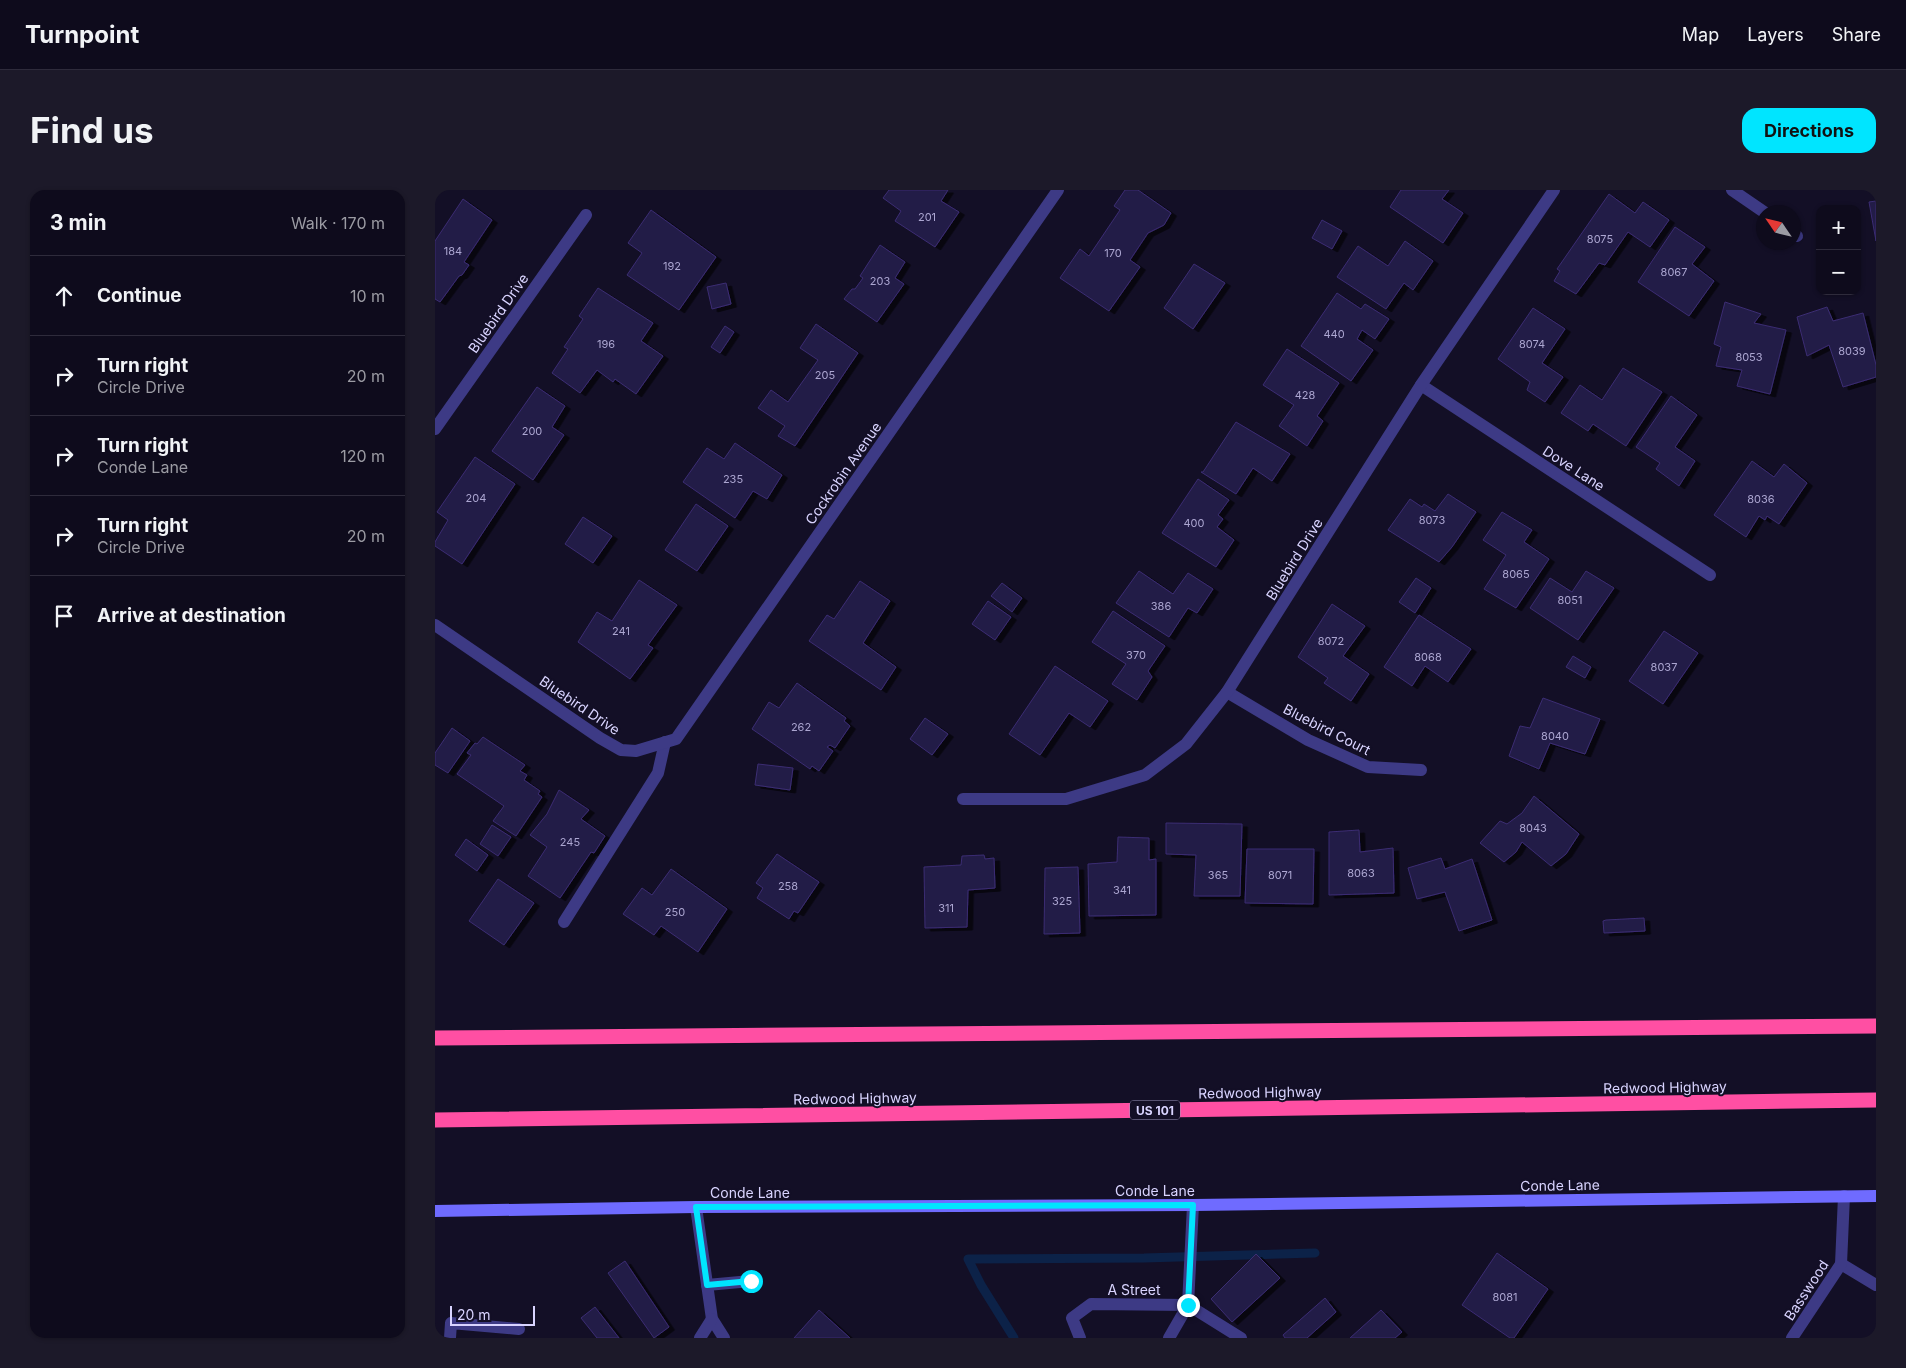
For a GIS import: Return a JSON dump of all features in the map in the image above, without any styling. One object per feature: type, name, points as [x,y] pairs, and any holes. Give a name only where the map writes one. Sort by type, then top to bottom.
[{"type":"highway","points":[[435,1038],[1876,1026]]},
{"type":"highway","name":"Redwood Highway","points":[[435,1120],[1876,1100]]},
{"type":"street","name":"Cockrobin Avenue","points":[[636,751],[676,739],[1058,190]]},
{"type":"street","name":"Bluebird Drive","points":[[963,799],[1066,799],[1145,775],[1186,744],[1227,692],[1421,386],[1554,190]]},
{"type":"street","points":[[1732,190],[1756,206]]},
{"type":"street","name":"Bluebird Drive","points":[[435,429],[586,215]]},
{"type":"street","name":"Dove Lane","points":[[1421,386],[1710,575]]},
{"type":"street","name":"Bluebird Drive","points":[[435,625],[600,738],[621,750],[636,751]]},
{"type":"street","name":"Bluebird Court","points":[[1227,692],[1308,740],[1368,767],[1421,770]]},
{"type":"street","points":[[564,922],[658,773],[665,742]]},
{"type":"street","name":"Basswood","points":[[1792,1338],[1841,1264],[1844,1196]]},
{"type":"street","name":"Conde Lane","points":[[435,1212],[696,1207],[1193,1205],[1876,1196]]},
{"type":"street","points":[[1169,1338],[1188,1305],[1193,1205]]},
{"type":"street","points":[[696,1207],[712,1319],[724,1338]]},
{"type":"street","points":[[1841,1264],[1876,1285]]},
{"type":"street","points":[[707,1285],[751,1281]]},
{"type":"street","name":"A Street","points":[[1080,1338],[1072,1318],[1091,1304],[1188,1305]]},
{"type":"street","points":[[1188,1305],[1241,1338]]},
{"type":"street","points":[[699,1338],[712,1319]]},
{"type":"street","points":[[450,1338],[451,1323],[519,1330]]},
{"type":"building","points":[[889,190],[948,190],[941,201],[959,212],[935,247],[895,221],[901,211],[883,198]]},
{"type":"building","points":[[1125,190],[1138,190],[1171,213],[1164,225],[1148,233],[1130,260],[1140,267],[1109,311],[1060,278],[1080,249],[1089,256],[1120,210],[1114,206]]},
{"type":"building","points":[[1401,190],[1449,190],[1442,199],[1463,213],[1443,243],[1390,207]]},
{"type":"building","points":[[1609,194],[1635,213],[1643,202],[1669,220],[1650,247],[1628,232],[1605,265],[1599,263],[1576,294],[1554,281],[1560,271],[1557,269]]},
{"type":"building","points":[[463,199],[492,220],[464,262],[469,265],[440,302],[435,299],[435,241]]},
{"type":"building","points":[[1876,201],[1876,241],[1869,202]]},
{"type":"building","points":[[651,210],[716,257],[679,310],[627,275],[642,253],[628,243]]},
{"type":"building","points":[[1322,220],[1342,231],[1332,249],[1312,238]]},
{"type":"building","points":[[1675,227],[1705,247],[1692,264],[1714,281],[1689,316],[1638,282]]},
{"type":"building","points":[[1405,241],[1433,261],[1413,290],[1404,283],[1386,309],[1337,277],[1358,246],[1388,266]]},
{"type":"building","points":[[880,245],[905,262],[895,278],[904,284],[877,322],[844,299],[863,278],[860,276]]},
{"type":"building","points":[[1194,264],[1225,283],[1193,329],[1164,308]]},
{"type":"building","points":[[726,283],[731,304],[712,309],[707,287]]},
{"type":"building","points":[[598,288],[653,323],[641,341],[663,356],[636,394],[615,379],[613,382],[597,370],[580,393],[552,373],[568,349],[564,347],[583,319],[579,316]]},
{"type":"building","points":[[1337,293],[1361,309],[1365,304],[1389,319],[1375,339],[1362,330],[1357,339],[1373,350],[1351,381],[1301,346]]},
{"type":"building","points":[[1725,302],[1761,314],[1754,323],[1786,330],[1770,394],[1737,386],[1742,370],[1716,366],[1721,347],[1714,344]]},
{"type":"building","points":[[1827,307],[1833,321],[1863,313],[1876,365],[1876,377],[1843,387],[1829,345],[1807,356],[1797,317]]},
{"type":"building","points":[[1533,308],[1565,329],[1542,363],[1563,377],[1545,402],[1527,390],[1530,382],[1498,359]]},
{"type":"building","points":[[816,324],[858,353],[795,446],[778,436],[785,426],[758,408],[771,390],[788,402],[818,360],[800,348]]},
{"type":"building","points":[[725,326],[734,332],[720,353],[711,347]]},
{"type":"building","points":[[1287,349],[1339,383],[1317,416],[1323,421],[1307,446],[1279,426],[1294,405],[1263,385]]},
{"type":"building","points":[[1623,368],[1662,392],[1626,446],[1593,424],[1588,431],[1561,413],[1580,385],[1602,400]]},
{"type":"building","points":[[537,387],[565,406],[552,427],[564,435],[533,480],[492,451]]},
{"type":"building","points":[[1671,396],[1697,415],[1675,447],[1695,461],[1679,486],[1656,469],[1660,463],[1636,447]]},
{"type":"building","points":[[1236,422],[1290,454],[1272,481],[1253,468],[1236,494],[1201,472],[1203,472]]},
{"type":"building","points":[[735,443],[782,475],[767,499],[753,491],[735,518],[683,482],[707,448],[724,459]]},
{"type":"building","points":[[475,457],[515,484],[462,564],[435,546],[435,542],[448,520],[437,512]]},
{"type":"building","points":[[1752,461],[1774,477],[1784,464],[1807,483],[1779,524],[1767,516],[1765,520],[1759,516],[1746,537],[1714,515]]},
{"type":"building","points":[[1198,479],[1229,500],[1218,515],[1223,519],[1217,527],[1234,540],[1216,567],[1162,533]]},
{"type":"building","points":[[1448,494],[1476,512],[1452,547],[1439,562],[1388,530],[1410,499],[1422,507],[1424,504],[1435,511]]},
{"type":"building","points":[[696,504],[728,526],[697,571],[665,550]]},
{"type":"building","points":[[1502,512],[1532,530],[1524,542],[1549,559],[1516,608],[1484,589],[1506,555],[1483,540]]},
{"type":"building","points":[[583,517],[612,536],[593,563],[565,544]]},
{"type":"building","points":[[1139,571],[1173,594],[1188,573],[1213,589],[1197,613],[1188,608],[1169,637],[1116,603]]},
{"type":"building","points":[[1586,571],[1614,588],[1578,640],[1530,608],[1550,578],[1572,592]]},
{"type":"building","points":[[1416,578],[1431,588],[1415,613],[1399,602]]},
{"type":"building","points":[[639,580],[677,605],[648,645],[653,648],[630,679],[578,642],[597,612],[612,621]]},
{"type":"building","points":[[860,581],[890,601],[863,643],[896,667],[881,690],[809,641],[827,615],[834,619]]},
{"type":"building","points":[[1002,583],[1022,598],[1012,612],[991,596]]},
{"type":"building","points":[[988,601],[1011,617],[995,640],[972,624]]},
{"type":"building","points":[[1332,604],[1365,626],[1343,656],[1369,674],[1351,701],[1324,683],[1328,678],[1298,657]]},
{"type":"building","points":[[1113,611],[1165,646],[1148,671],[1152,677],[1137,700],[1112,684],[1126,664],[1092,642]]},
{"type":"building","points":[[1419,615],[1471,649],[1448,682],[1425,666],[1412,686],[1384,667]]},
{"type":"building","points":[[1664,631],[1698,653],[1663,704],[1629,681]]},
{"type":"building","points":[[1573,656],[1591,667],[1585,678],[1566,667]]},
{"type":"building","points":[[1055,666],[1108,701],[1090,727],[1069,713],[1040,755],[1009,734]]},
{"type":"building","points":[[797,683],[846,718],[844,721],[850,726],[835,748],[830,745],[827,747],[833,751],[819,771],[812,766],[810,769],[752,729],[769,702],[779,708]]},
{"type":"building","points":[[1543,698],[1600,719],[1585,754],[1550,743],[1539,769],[1509,756],[1520,726],[1530,728]]},
{"type":"building","points":[[925,718],[948,734],[932,755],[910,739]]},
{"type":"building","points":[[452,728],[470,741],[448,773],[435,765],[435,753]]},
{"type":"building","points":[[483,737],[525,765],[520,771],[527,775],[524,780],[540,791],[538,794],[542,797],[516,836],[493,821],[504,806],[457,774],[471,755],[467,753]]},
{"type":"building","points":[[758,764],[793,768],[790,790],[755,785]]},
{"type":"building","points":[[559,790],[589,810],[581,819],[605,836],[594,853],[591,852],[560,898],[528,876],[547,847],[530,835],[547,814]]},
{"type":"building","points":[[1534,796],[1579,834],[1566,854],[1551,866],[1522,842],[1516,852],[1504,862],[1480,843],[1500,821],[1507,824],[1522,813]]},
{"type":"building","points":[[1166,823],[1242,824],[1240,896],[1194,896],[1196,855],[1166,854]]},
{"type":"building","points":[[492,825],[511,837],[498,856],[480,844]]},
{"type":"building","points":[[1359,830],[1360,852],[1393,848],[1394,893],[1329,895],[1329,832]]},
{"type":"building","points":[[1118,837],[1149,838],[1149,860],[1156,859],[1156,915],[1089,916],[1088,864],[1117,862]]},
{"type":"building","points":[[466,839],[488,855],[477,871],[455,855]]},
{"type":"building","points":[[1247,849],[1314,849],[1313,904],[1245,903]]},
{"type":"building","points":[[777,854],[819,882],[798,913],[794,911],[789,919],[757,898],[763,888],[756,883]]},
{"type":"building","points":[[984,855],[985,859],[994,858],[995,888],[968,890],[967,927],[925,928],[924,867],[961,865],[962,856]]},
{"type":"building","points":[[1441,858],[1445,869],[1472,859],[1492,920],[1459,931],[1445,892],[1417,899],[1408,868]]},
{"type":"building","points":[[1078,867],[1080,933],[1044,934],[1045,868]]},
{"type":"building","points":[[671,869],[727,909],[698,952],[661,926],[654,935],[623,914],[642,888],[652,895]]},
{"type":"building","points":[[498,879],[534,903],[504,945],[469,921]]},
{"type":"building","points":[[1644,918],[1645,931],[1604,933],[1603,921]]},
{"type":"building","points":[[1497,1253],[1548,1289],[1514,1338],[1510,1338],[1462,1305]]},
{"type":"building","points":[[1256,1254],[1280,1278],[1232,1322],[1211,1299]]},
{"type":"building","points":[[625,1261],[669,1327],[654,1338],[608,1273]]},
{"type":"building","points":[[1325,1298],[1336,1312],[1307,1338],[1285,1338],[1283,1335]]},
{"type":"building","points":[[595,1307],[619,1338],[597,1338],[581,1318]]},
{"type":"building","points":[[819,1310],[850,1338],[794,1338]]},
{"type":"building","points":[[1381,1310],[1402,1332],[1395,1338],[1350,1338]]},
{"type":"waterway","points":[[1014,1338],[981,1285],[968,1259],[1144,1258],[1315,1253]]},
{"type":"route","points":[[751,1281],[707,1285],[696,1207],[1193,1205],[1188,1305]]}]
